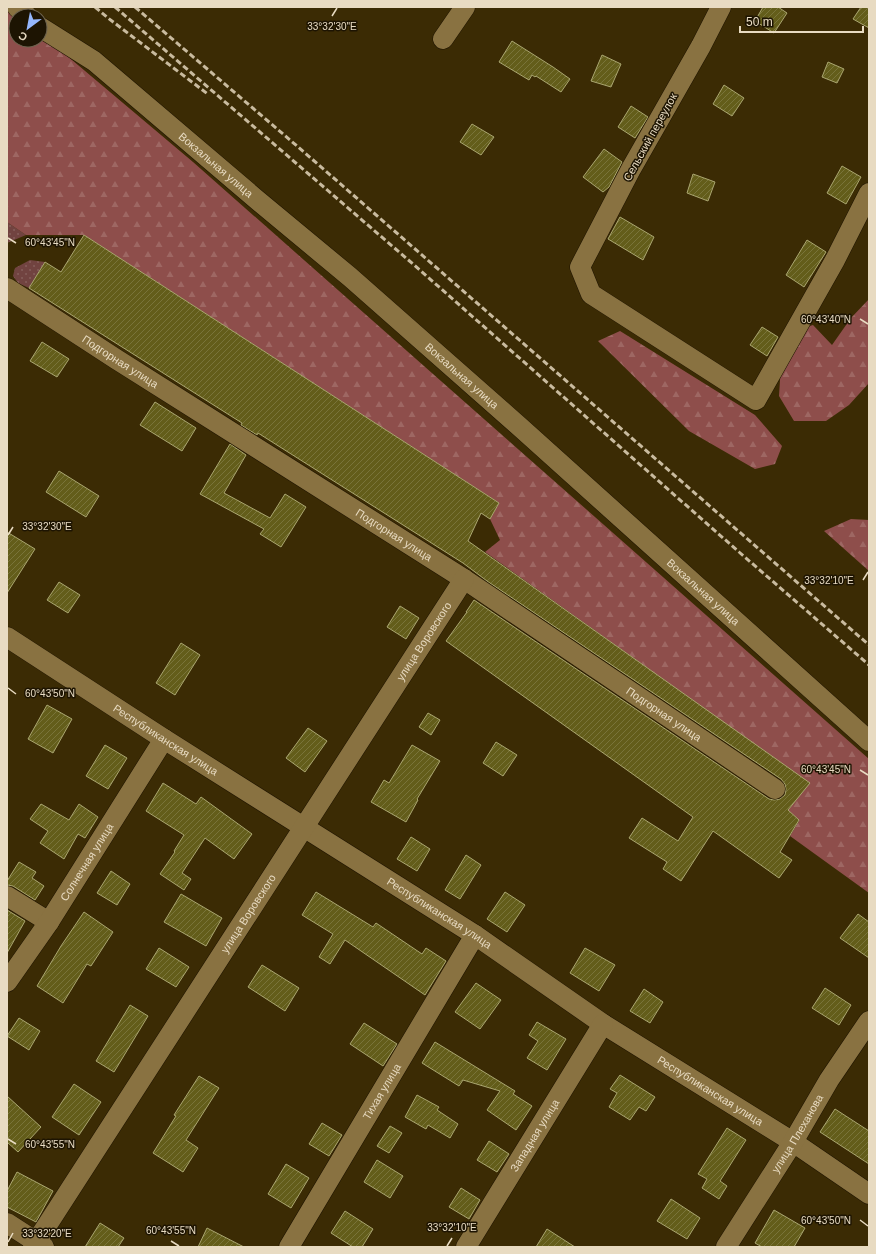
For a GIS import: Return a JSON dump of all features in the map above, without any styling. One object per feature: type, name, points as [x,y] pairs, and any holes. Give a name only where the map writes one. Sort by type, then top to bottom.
[{"type":"street","points":[[443,39],[465,7]]},
{"type":"street","name":"Сельский переулок","points":[[720,7],[701,46],[631,169],[580,267],[591,294],[756,400],[835,260],[869,193]]},
{"type":"street","name":"Вокзальная улица","points":[[48,32],[94,61],[350,277],[520,426],[869,742]]},
{"type":"street","name":"Подгорная улица","points":[[7,288],[116,359],[464,579],[775,789]]},
{"type":"street","name":"улица Воровского","points":[[38,1245],[464,579]]},
{"type":"street","name":"Республиканская улица","points":[[7,637],[164,739],[475,935],[602,1024],[793,1142],[869,1194]]},
{"type":"street","name":"Солнечная улица","points":[[7,982],[49,922],[164,739]]},
{"type":"street","points":[[7,896],[49,922]]},
{"type":"street","name":"Тихая улица","points":[[289,1247],[475,935]]},
{"type":"street","name":"улица Плеханова","points":[[726,1247],[793,1142],[829,1080],[869,1021]]},
{"type":"street","name":"Западная улица","points":[[466,1247],[602,1024]]},
{"type":"street","points":[[7,1223],[38,1245]]},
{"type":"shaded area","points":[[7,222],[26,235],[7,243]]},
{"type":"shaded area","points":[[30,260],[45,262],[29,288],[18,283],[13,276],[15,268]]},
{"type":"green space","points":[[7,7],[10,7],[11,8],[8,8],[8,48],[48,48],[48,40],[193,162],[869,759],[869,893],[790,836],[799,821],[788,810],[809,783],[485,552],[500,540],[490,519],[499,503],[84,235],[26,235],[7,222]]},
{"type":"green space","points":[[869,299],[869,383],[849,405],[826,421],[794,421],[779,396],[781,365],[794,331],[813,325],[832,345],[851,318]]},
{"type":"green space","points":[[620,331],[755,415],[782,446],[775,464],[755,469],[689,431],[598,341]]},
{"type":"green space","points":[[851,519],[869,520],[869,571],[824,531]]},
{"type":"building","points":[[763,7],[778,7],[787,13],[774,33],[755,21]]},
{"type":"building","points":[[861,7],[869,7],[869,28],[853,19]]},
{"type":"building","points":[[512,41],[570,79],[561,92],[536,76],[535,77],[532,75],[529,80],[499,62]]},
{"type":"building","points":[[602,55],[621,64],[611,87],[591,81]]},
{"type":"building","points":[[828,62],[844,69],[837,83],[822,77]]},
{"type":"building","points":[[724,85],[744,98],[732,116],[713,104]]},
{"type":"building","points":[[631,106],[648,117],[635,138],[618,127]]},
{"type":"building","points":[[472,124],[494,137],[481,155],[460,142]]},
{"type":"building","points":[[604,149],[622,162],[609,187],[603,192],[583,177]]},
{"type":"building","points":[[842,166],[861,177],[846,204],[827,193]]},
{"type":"building","points":[[693,174],[715,182],[708,201],[687,193]]},
{"type":"building","points":[[620,217],[654,237],[643,260],[608,239]]},
{"type":"building","points":[[84,235],[499,503],[490,519],[481,513],[468,541],[810,783],[788,810],[799,820],[780,852],[792,860],[779,878],[713,831],[681,881],[663,869],[667,862],[629,838],[642,818],[678,841],[693,817],[446,641],[474,600],[769,799],[780,799],[785,795],[785,784],[781,779],[487,581],[463,563],[258,433],[257,435],[241,425],[242,423],[29,288],[45,262],[61,272]]},
{"type":"building","points":[[807,240],[826,252],[804,287],[786,275]]},
{"type":"building","points":[[762,327],[778,337],[767,356],[750,345]]},
{"type":"building","points":[[42,342],[69,359],[57,377],[30,361]]},
{"type":"building","points":[[155,402],[196,428],[182,451],[140,425]]},
{"type":"building","points":[[230,444],[246,455],[224,493],[270,518],[285,494],[306,507],[281,547],[260,534],[264,529],[200,494]]},
{"type":"building","points":[[59,471],[99,496],[86,517],[46,492]]},
{"type":"building","points":[[7,532],[35,549],[7,593]]},
{"type":"building","points":[[59,582],[80,595],[68,613],[47,600]]},
{"type":"building","points":[[400,606],[419,618],[406,639],[387,627]]},
{"type":"building","points":[[181,643],[200,655],[175,695],[156,683]]},
{"type":"building","points":[[47,705],[72,719],[53,753],[28,739]]},
{"type":"building","points":[[428,713],[440,720],[431,735],[419,727]]},
{"type":"building","points":[[308,728],[327,741],[305,772],[286,758]]},
{"type":"building","points":[[496,742],[517,755],[503,776],[483,763]]},
{"type":"building","points":[[105,745],[127,758],[108,789],[86,776]]},
{"type":"building","points":[[412,745],[440,761],[417,799],[418,800],[406,822],[371,802],[384,780],[389,783]]},
{"type":"building","points":[[163,783],[196,804],[201,797],[252,834],[234,859],[205,838],[182,873],[191,879],[184,890],[160,874],[175,852],[174,851],[184,835],[146,811]]},
{"type":"building","points":[[41,804],[69,820],[79,804],[98,817],[85,838],[78,834],[64,859],[40,843],[48,831],[30,819]]},
{"type":"building","points":[[411,837],[430,849],[417,871],[397,859]]},
{"type":"building","points":[[466,855],[481,865],[460,899],[445,890]]},
{"type":"building","points":[[19,862],[36,872],[32,878],[44,886],[35,900],[13,886],[7,885],[7,881]]},
{"type":"building","points":[[111,871],[130,884],[117,905],[97,893]]},
{"type":"building","points":[[316,892],[373,927],[376,923],[422,954],[426,948],[446,961],[425,995],[345,940],[330,964],[319,957],[333,934],[302,915]]},
{"type":"building","points":[[505,892],[525,905],[507,932],[487,919]]},
{"type":"building","points":[[181,894],[222,918],[206,946],[164,922]]},
{"type":"building","points":[[7,910],[25,921],[7,953]]},
{"type":"building","points":[[84,912],[113,932],[91,966],[87,964],[63,1003],[37,986]]},
{"type":"building","points":[[858,914],[869,922],[869,958],[840,938]]},
{"type":"building","points":[[159,948],[189,967],[176,987],[146,969]]},
{"type":"building","points":[[585,948],[615,965],[599,991],[570,973]]},
{"type":"building","points":[[262,965],[299,988],[285,1011],[248,987]]},
{"type":"building","points":[[476,983],[501,1000],[480,1029],[455,1012]]},
{"type":"building","points":[[825,988],[851,1005],[839,1025],[812,1008]]},
{"type":"building","points":[[644,989],[663,1002],[650,1023],[630,1011]]},
{"type":"building","points":[[130,1005],[148,1016],[114,1072],[96,1061]]},
{"type":"building","points":[[19,1018],[40,1031],[29,1050],[7,1036]]},
{"type":"building","points":[[537,1022],[566,1039],[547,1070],[527,1058],[538,1041],[529,1035]]},
{"type":"building","points":[[364,1023],[397,1044],[383,1066],[350,1044]]},
{"type":"building","points":[[435,1042],[515,1091],[513,1094],[532,1106],[516,1130],[487,1110],[500,1091],[463,1080],[459,1086],[422,1063]]},
{"type":"building","points":[[620,1075],[655,1097],[646,1111],[639,1107],[630,1120],[609,1107],[617,1093],[610,1089]]},
{"type":"building","points":[[199,1076],[219,1088],[186,1140],[198,1148],[183,1172],[153,1153],[176,1116],[174,1115]]},
{"type":"building","points":[[74,1084],[101,1102],[79,1135],[52,1117]]},
{"type":"building","points":[[417,1095],[439,1107],[437,1110],[458,1124],[450,1138],[428,1125],[426,1129],[405,1117]]},
{"type":"building","points":[[7,1096],[41,1127],[18,1152],[7,1142]]},
{"type":"building","points":[[835,1109],[869,1131],[869,1164],[820,1132]]},
{"type":"building","points":[[322,1123],[342,1135],[329,1156],[309,1144]]},
{"type":"building","points":[[390,1126],[402,1133],[389,1153],[377,1146]]},
{"type":"building","points":[[727,1128],[746,1140],[720,1181],[727,1186],[719,1199],[702,1188],[707,1179],[698,1174]]},
{"type":"building","points":[[489,1141],[509,1154],[497,1172],[477,1160]]},
{"type":"building","points":[[377,1160],[403,1176],[390,1198],[364,1182]]},
{"type":"building","points":[[286,1164],[309,1178],[291,1208],[268,1194]]},
{"type":"building","points":[[17,1172],[53,1191],[36,1222],[7,1207],[7,1191]]},
{"type":"building","points":[[461,1188],[480,1200],[469,1219],[449,1207]]},
{"type":"building","points":[[671,1199],[700,1218],[687,1239],[657,1221]]},
{"type":"building","points":[[774,1210],[805,1228],[794,1247],[762,1247],[755,1243]]},
{"type":"building","points":[[345,1211],[373,1229],[362,1247],[353,1247],[331,1233]]},
{"type":"building","points":[[100,1223],[124,1238],[118,1247],[85,1247]]},
{"type":"building","points":[[207,1228],[244,1247],[198,1247]]},
{"type":"building","points":[[547,1229],[575,1247],[536,1247]]},
{"type":"railway","points":[[95,7],[209,95]]},
{"type":"railway","points":[[115,7],[413,264],[869,665]]},
{"type":"railway","points":[[135,7],[297,146],[869,645]]}]
